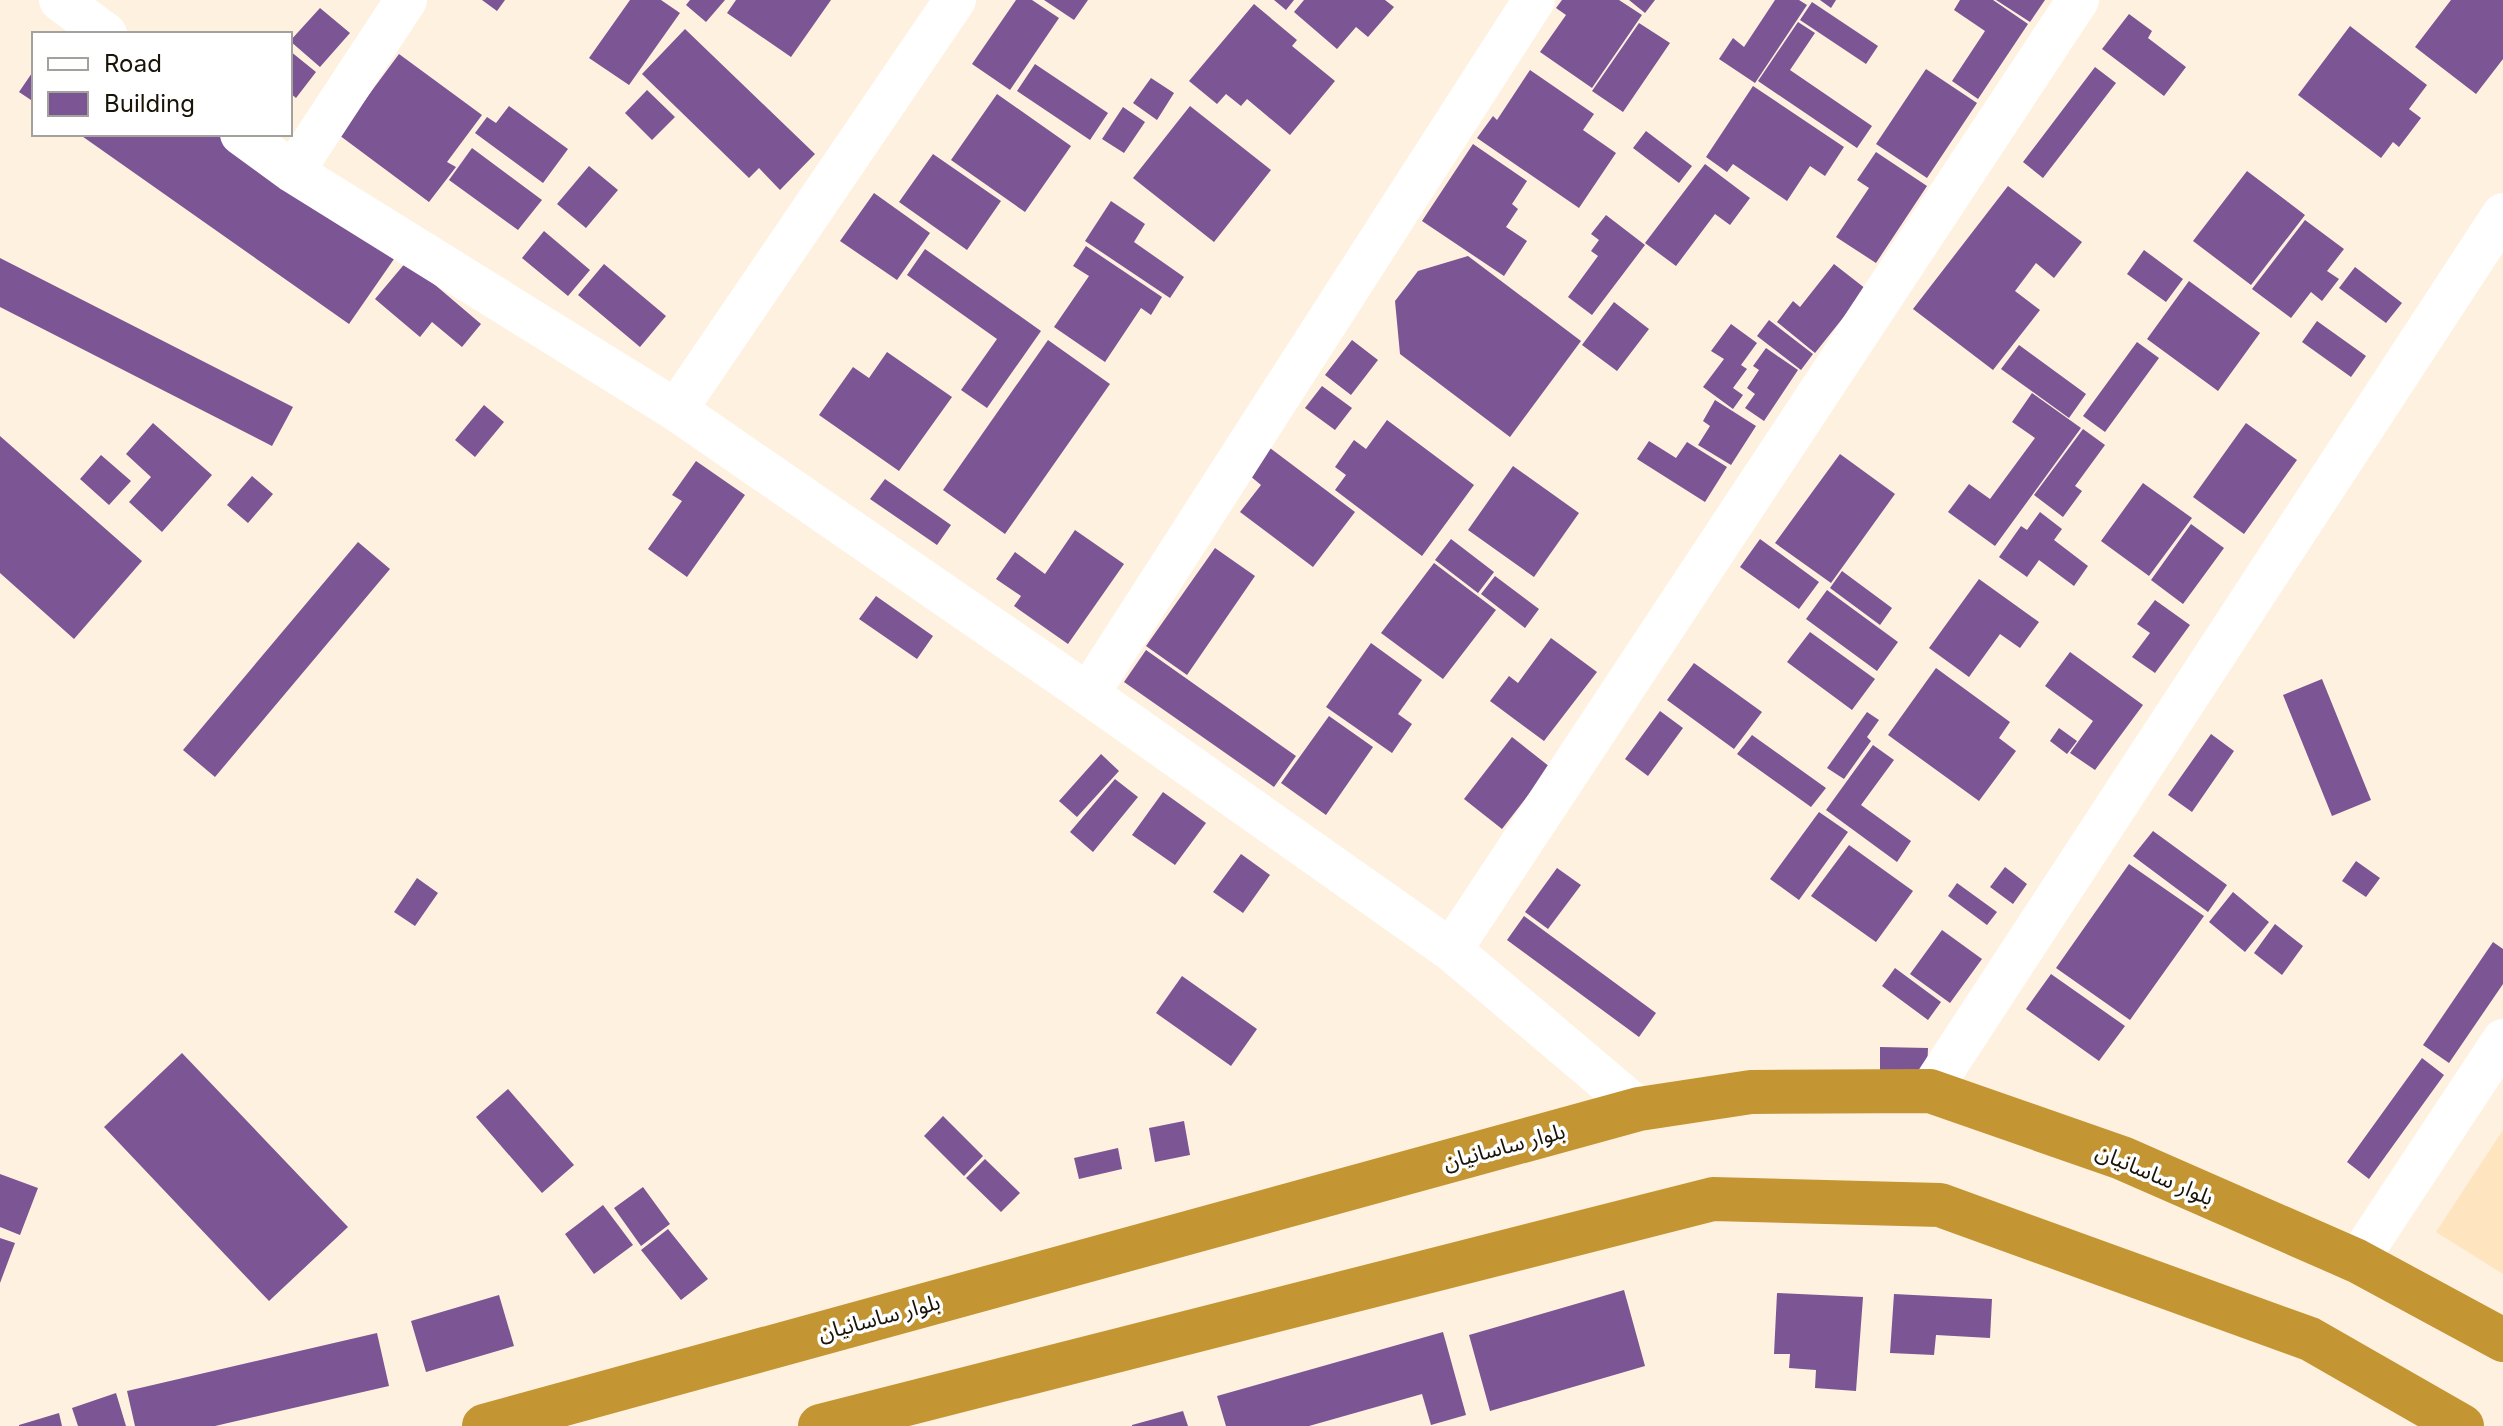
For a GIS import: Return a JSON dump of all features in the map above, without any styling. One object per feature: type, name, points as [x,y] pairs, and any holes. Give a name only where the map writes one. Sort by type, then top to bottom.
[{"type":"highway","name":"بلوار ساسانیان","points":[[484,1426],[1639,1109],[1751,1092],[1930,1091],[2122,1158],[2357,1261],[2503,1340]]},
{"type":"highway","points":[[820,1426],[1713,1199],[1940,1205],[2310,1339],[2462,1426]]},
{"type":"street","points":[[60,0],[103,32]]},
{"type":"street","points":[[293,172],[406,0]]},
{"type":"street","points":[[676,410],[955,0]]},
{"type":"street","points":[[1088,694],[1534,0]]},
{"type":"street","points":[[1451,950],[2078,0]]},
{"type":"street","points":[[244,136],[293,172],[676,410],[1088,694],[1451,950],[1639,1109]]},
{"type":"street","points":[[1930,1091],[2503,214]]},
{"type":"street","points":[[2357,1261],[2503,1040]]},
{"type":"shaded area","points":[[2503,1130],[2503,1274],[2436,1232]]},
{"type":"building","points":[[482,0],[505,0],[497,11]]},
{"type":"building","points":[[630,0],[661,0],[680,13],[629,85],[589,58]]},
{"type":"building","points":[[690,0],[725,0],[706,22],[686,5]]},
{"type":"building","points":[[736,0],[831,0],[791,57],[727,13]]},
{"type":"building","points":[[1016,0],[1032,0],[1059,18],[1010,90],[972,64]]},
{"type":"building","points":[[1044,0],[1088,0],[1074,20]]},
{"type":"building","points":[[1274,0],[1294,0],[1286,10]]},
{"type":"building","points":[[1304,0],[1385,0],[1394,7],[1368,37],[1356,27],[1337,49],[1294,12]]},
{"type":"building","points":[[1562,0],[1619,0],[1642,15],[1592,88],[1540,52],[1566,15],[1556,8]]},
{"type":"building","points":[[1629,0],[1655,0],[1645,13]]},
{"type":"building","points":[[1775,0],[1799,0],[1807,5],[1755,83],[1719,59],[1733,38],[1744,47]]},
{"type":"building","points":[[1820,0],[1836,0],[1831,8]]},
{"type":"building","points":[[1960,0],[1993,0],[2028,24],[1978,99],[1952,81],[1985,31],[1954,10]]},
{"type":"building","points":[[1996,0],[2045,0],[2030,22]]},
{"type":"building","points":[[2451,0],[2503,0],[2503,59],[2476,94],[2415,47]]},
{"type":"building","points":[[1812,2],[1878,46],[1866,64],[1800,20]]},
{"type":"building","points":[[1254,4],[1297,40],[1292,46],[1335,81],[1290,135],[1247,99],[1241,106],[1226,94],[1217,104],[1189,81]]},
{"type":"building","points":[[320,8],[350,33],[320,67],[292,43],[292,39]]},
{"type":"building","points":[[2129,14],[2152,31],[2148,38],[2186,67],[2164,96],[2102,49]]},
{"type":"building","points":[[1798,22],[1815,33],[1790,70],[1872,126],[1857,148],[1758,81]]},
{"type":"building","points":[[1639,23],[1670,43],[1623,112],[1592,91]]},
{"type":"building","points":[[2350,26],[2427,85],[2409,109],[2421,118],[2399,147],[2393,142],[2381,158],[2298,95]]},
{"type":"building","points":[[685,29],[815,154],[780,190],[759,168],[749,178],[642,74]]},
{"type":"building","points":[[292,53],[316,72],[296,98],[292,95]]},
{"type":"building","points":[[399,54],[482,115],[447,162],[456,167],[429,202],[339,135]]},
{"type":"building","points":[[1035,64],[1108,113],[1090,140],[1017,91]]},
{"type":"building","points":[[2095,67],[2116,83],[2043,178],[2023,162]]},
{"type":"building","points":[[1926,69],[1977,103],[1927,178],[1876,144]]},
{"type":"building","points":[[1530,70],[1594,114],[1583,130],[1616,153],[1579,208],[1477,138],[1493,116],[1497,120]]},
{"type":"building","points":[[32,73],[32,101],[19,92]]},
{"type":"building","points":[[1151,78],[1174,93],[1157,120],[1133,103]]},
{"type":"building","points":[[1753,86],[1844,147],[1825,176],[1810,166],[1787,201],[1733,164],[1727,172],[1706,157]]},
{"type":"building","points":[[647,90],[675,117],[652,140],[625,113]]},
{"type":"building","points":[[997,94],[1071,146],[1025,212],[951,160]]},
{"type":"building","points":[[509,106],[568,149],[543,183],[475,133],[487,117],[496,123]]},
{"type":"building","points":[[1190,106],[1271,170],[1214,242],[1133,178]]},
{"type":"building","points":[[1123,107],[1145,122],[1124,153],[1102,139]]},
{"type":"building","points":[[1646,131],[1692,166],[1679,183],[1633,148]]},
{"type":"building","points":[[82,136],[219,136],[394,259],[349,324]]},
{"type":"building","points":[[1473,144],[1527,181],[1512,204],[1518,209],[1506,227],[1527,241],[1504,276],[1422,221]]},
{"type":"building","points":[[472,148],[542,200],[518,230],[449,180]]},
{"type":"building","points":[[1876,152],[1927,186],[1876,263],[1836,237],[1869,188],[1857,180]]},
{"type":"building","points":[[933,154],[1001,201],[967,250],[899,202]]},
{"type":"building","points":[[1705,164],[1750,198],[1730,225],[1715,214],[1676,266],[1645,243]]},
{"type":"building","points":[[589,166],[618,190],[586,228],[557,204]]},
{"type":"building","points":[[2247,171],[2305,215],[2251,285],[2193,241]]},
{"type":"building","points":[[2008,186],[2082,242],[2054,278],[2036,263],[2015,291],[2040,310],[1993,370],[1913,309]]},
{"type":"building","points":[[874,193],[930,233],[897,280],[840,241]]},
{"type":"building","points":[[1111,201],[1145,224],[1134,242],[1184,277],[1170,298],[1085,241]]},
{"type":"building","points":[[1606,215],[1645,245],[1592,315],[1568,297],[1598,256],[1591,251],[1599,240],[1591,234]]},
{"type":"building","points":[[2305,220],[2344,249],[2327,271],[2339,279],[2322,301],[2311,292],[2291,318],[2252,289]]},
{"type":"building","points":[[544,231],[590,270],[568,296],[522,258]]},
{"type":"building","points":[[1086,246],[1162,297],[1151,315],[1141,308],[1105,362],[1054,327],[1089,276],[1073,266]]},
{"type":"building","points":[[925,249],[1041,331],[987,408],[961,390],[997,339],[907,275]]},
{"type":"building","points":[[2144,250],[2183,279],[2166,302],[2127,274]]},
{"type":"building","points":[[1468,256],[1581,341],[1510,437],[1400,354],[1395,301],[1418,271]]},
{"type":"building","points":[[0,258],[293,407],[272,446],[0,307]]},
{"type":"building","points":[[407,261],[481,324],[462,347],[432,322],[420,337],[375,299]]},
{"type":"building","points":[[604,264],[666,316],[640,347],[578,295]]},
{"type":"building","points":[[1834,264],[1866,289],[1815,353],[1777,322],[1793,301],[1800,307]]},
{"type":"building","points":[[2355,267],[2402,303],[2386,323],[2339,288]]},
{"type":"building","points":[[2189,281],[2260,333],[2218,391],[2147,339]]},
{"type":"building","points":[[1614,302],[1649,329],[1617,371],[1582,345]]},
{"type":"building","points":[[1769,320],[1813,354],[1801,370],[1757,336]]},
{"type":"building","points":[[2317,321],[2366,356],[2351,377],[2302,342]]},
{"type":"building","points":[[1731,324],[1757,343],[1741,365],[1747,369],[1733,388],[1743,395],[1733,409],[1703,387],[1724,359],[1711,351]]},
{"type":"building","points":[[1048,340],[1110,384],[1005,534],[943,490]]},
{"type":"building","points":[[1352,340],[1378,360],[1351,395],[1325,375]]},
{"type":"building","points":[[2137,342],[2159,358],[2105,432],[2083,416]]},
{"type":"building","points":[[2019,345],[2086,394],[2069,418],[2001,369]]},
{"type":"building","points":[[1766,348],[1798,370],[1764,421],[1745,408],[1755,394],[1747,388],[1759,370],[1753,366]]},
{"type":"building","points":[[887,352],[952,397],[899,471],[819,415],[853,367],[869,378]]},
{"type":"building","points":[[1322,386],[1352,408],[1335,430],[1305,408]]},
{"type":"building","points":[[2032,393],[2081,428],[1995,546],[1948,512],[1969,484],[1990,499],[2035,438],[2012,422]]},
{"type":"building","points":[[1715,400],[1756,426],[1731,465],[1698,445],[1710,426],[1703,421]]},
{"type":"building","points":[[484,405],[504,422],[475,457],[455,440]]},
{"type":"building","points":[[1387,420],[1474,485],[1422,556],[1335,490],[1346,475],[1335,467],[1354,440],[1366,449]]},
{"type":"building","points":[[153,423],[212,475],[162,532],[129,502],[151,477],[126,454]]},
{"type":"building","points":[[2246,423],[2297,460],[2244,534],[2193,497]]},
{"type":"building","points":[[2083,429],[2105,445],[2075,486],[2082,491],[2063,517],[2034,495]]},
{"type":"building","points":[[0,436],[142,561],[74,639],[0,573]]},
{"type":"building","points":[[1649,441],[1676,458],[1687,442],[1727,467],[1705,502],[1637,459]]},
{"type":"building","points":[[1270,448],[1355,512],[1313,567],[1240,512],[1261,485],[1249,475]]},
{"type":"building","points":[[1840,454],[1895,494],[1831,583],[1775,543]]},
{"type":"building","points":[[101,455],[131,481],[109,505],[80,479]]},
{"type":"building","points":[[696,461],[745,495],[687,577],[648,549],[682,501],[672,495]]},
{"type":"building","points":[[1513,466],[1579,513],[1534,577],[1468,530]]},
{"type":"building","points":[[252,476],[273,494],[248,523],[227,505]]},
{"type":"building","points":[[885,479],[951,525],[937,545],[870,499]]},
{"type":"building","points":[[2143,483],[2192,518],[2149,576],[2101,541]]},
{"type":"building","points":[[2040,512],[2062,529],[2054,540],[2088,566],[2074,586],[2039,560],[2027,577],[1999,557],[2021,526],[2027,530]]},
{"type":"building","points":[[2191,524],[2224,548],[2183,604],[2151,580]]},
{"type":"building","points":[[1075,530],[1124,564],[1068,644],[1014,606],[1021,596],[996,579],[1015,552],[1045,574]]},
{"type":"building","points":[[1451,539],[1494,572],[1478,593],[1435,560]]},
{"type":"building","points":[[1760,539],[1819,582],[1799,609],[1740,567]]},
{"type":"building","points":[[358,542],[390,569],[215,777],[183,750]]},
{"type":"building","points":[[1215,548],[1255,576],[1187,675],[1146,646]]},
{"type":"building","points":[[1434,563],[1496,610],[1443,679],[1381,633]]},
{"type":"building","points":[[1842,571],[1892,608],[1880,625],[1830,588]]},
{"type":"building","points":[[1495,576],[1539,609],[1525,628],[1481,594]]},
{"type":"building","points":[[1979,579],[2039,622],[2020,648],[2000,634],[1969,677],[1929,648]]},
{"type":"building","points":[[1827,590],[1898,642],[1877,671],[1806,619]]},
{"type":"building","points":[[876,596],[933,636],[917,659],[859,619]]},
{"type":"building","points":[[2155,600],[2190,625],[2155,673],[2132,657],[2150,633],[2137,624]]},
{"type":"building","points":[[1810,632],[1875,679],[1852,710],[1787,662]]},
{"type":"building","points":[[1551,638],[1597,672],[1544,741],[1490,701],[1509,676],[1518,683]]},
{"type":"building","points":[[1371,643],[1422,680],[1398,714],[1412,724],[1392,753],[1326,707]]},
{"type":"building","points":[[1146,650],[1296,756],[1274,787],[1124,682]]},
{"type":"building","points":[[2070,652],[2143,705],[2095,770],[2070,753],[2093,721],[2045,686]]},
{"type":"building","points":[[1694,663],[1762,712],[1734,749],[1667,700]]},
{"type":"building","points":[[1936,668],[2010,722],[1999,738],[2016,751],[1979,801],[1888,735]]},
{"type":"building","points":[[2322,679],[2371,800],[2332,816],[2283,695]]},
{"type":"building","points":[[1660,711],[1683,728],[1648,776],[1625,759]]},
{"type":"building","points":[[1867,712],[1879,720],[1867,737],[1871,741],[1844,779],[1827,768]]},
{"type":"building","points":[[1329,716],[1373,747],[1326,815],[1281,783]]},
{"type":"building","points":[[2059,728],[2077,741],[2067,754],[2050,741]]},
{"type":"building","points":[[2211,734],[2234,751],[2192,812],[2168,795]]},
{"type":"building","points":[[1752,735],[1826,788],[1811,807],[1737,754]]},
{"type":"building","points":[[1512,737],[1550,767],[1502,829],[1464,799]]},
{"type":"building","points":[[1873,745],[1894,760],[1861,805],[1911,841],[1897,862],[1826,810]]},
{"type":"building","points":[[1101,754],[1119,771],[1077,817],[1059,801]]},
{"type":"building","points":[[1115,779],[1138,797],[1093,852],[1070,832]]},
{"type":"building","points":[[1163,792],[1206,823],[1175,865],[1132,835]]},
{"type":"building","points":[[1819,812],[1848,832],[1799,900],[1770,879]]},
{"type":"building","points":[[2153,831],[2227,885],[2208,912],[2133,856]]},
{"type":"building","points":[[1849,845],[1913,891],[1876,942],[1811,896]]},
{"type":"building","points":[[1241,854],[1270,875],[1243,913],[1213,892]]},
{"type":"building","points":[[2356,861],[2380,878],[2366,897],[2342,881]]},
{"type":"building","points":[[2129,864],[2204,916],[2130,1020],[2056,968]]},
{"type":"building","points":[[2005,867],[2027,884],[2013,904],[1990,887]]},
{"type":"building","points":[[1557,868],[1581,885],[1548,929],[1525,912]]},
{"type":"building","points":[[417,878],[438,893],[415,926],[394,912]]},
{"type":"building","points":[[1957,883],[1997,912],[1987,925],[1948,896]]},
{"type":"building","points":[[2233,892],[2269,922],[2245,952],[2209,922]]},
{"type":"building","points":[[1524,916],[1656,1013],[1639,1037],[1507,940]]},
{"type":"building","points":[[2275,924],[2303,946],[2282,975],[2254,953]]},
{"type":"building","points":[[1942,930],[1982,959],[1950,1003],[1910,974]]},
{"type":"building","points":[[2493,942],[2503,949],[2503,984],[2449,1063],[2423,1045]]},
{"type":"building","points":[[1895,968],[1941,1002],[1928,1020],[1882,986]]},
{"type":"building","points":[[2051,974],[2125,1026],[2099,1061],[2026,1009]]},
{"type":"building","points":[[1182,976],[1257,1029],[1231,1066],[1156,1013]]},
{"type":"building","points":[[1880,1047],[1928,1048],[1927,1072],[1880,1071]]},
{"type":"building","points":[[182,1053],[348,1227],[269,1301],[104,1127]]},
{"type":"building","points":[[2422,1058],[2444,1075],[2369,1179],[2347,1162]]},
{"type":"building","points":[[508,1089],[574,1165],[542,1193],[476,1117]]},
{"type":"building","points":[[943,1116],[983,1156],[964,1176],[924,1136]]},
{"type":"building","points":[[1184,1121],[1190,1155],[1155,1162],[1149,1128]]},
{"type":"building","points":[[1118,1148],[1122,1169],[1079,1179],[1074,1158]]},
{"type":"building","points":[[985,1159],[1020,1193],[1001,1212],[966,1178]]},
{"type":"building","points":[[0,1174],[38,1188],[20,1235],[0,1227]]},
{"type":"building","points":[[643,1187],[670,1224],[641,1246],[614,1208]]},
{"type":"building","points":[[603,1205],[633,1245],[594,1274],[565,1234]]},
{"type":"building","points":[[668,1229],[708,1279],[681,1300],[641,1250]]},
{"type":"building","points":[[0,1238],[15,1243],[0,1283]]},
{"type":"building","points":[[1624,1290],[1645,1366],[1490,1411],[1469,1335]]},
{"type":"building","points":[[1777,1293],[1863,1297],[1856,1391],[1815,1388],[1816,1370],[1789,1368],[1790,1354],[1774,1354]]},
{"type":"building","points":[[1894,1294],[1992,1299],[1990,1338],[1936,1335],[1934,1355],[1890,1353]]},
{"type":"building","points":[[499,1295],[514,1346],[426,1372],[411,1321]]},
{"type":"building","points":[[1443,1332],[1466,1415],[1431,1425],[1422,1394],[1309,1426],[1226,1426],[1217,1396]]},
{"type":"building","points":[[377,1333],[389,1386],[215,1426],[135,1426],[127,1391]]},
{"type":"building","points":[[116,1393],[126,1426],[78,1426],[72,1408]]},
{"type":"building","points":[[1183,1411],[1188,1426],[1132,1426],[1132,1425]]},
{"type":"building","points":[[59,1413],[62,1426],[19,1426],[19,1425]]}]
